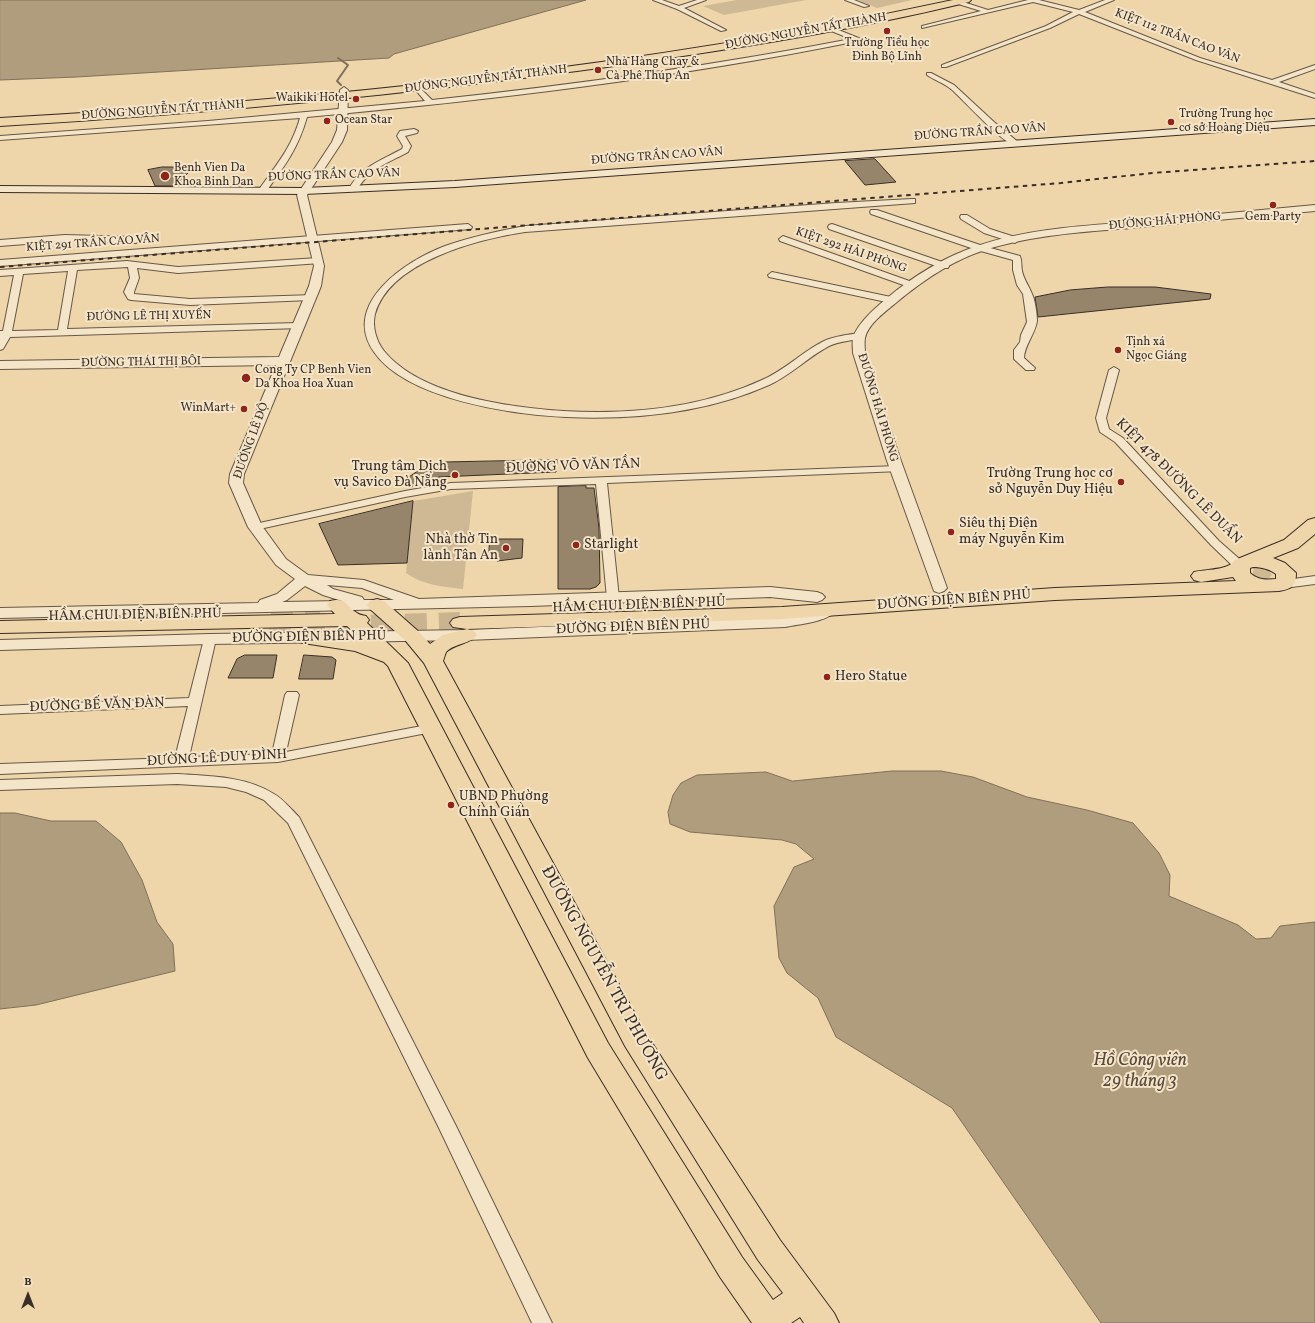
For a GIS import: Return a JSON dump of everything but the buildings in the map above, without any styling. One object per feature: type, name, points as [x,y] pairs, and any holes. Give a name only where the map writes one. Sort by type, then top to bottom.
[{"type":"main road","name":"ĐƯỜNG NGUYỄN TẤT THÀNH","points":[[0,122],[179,105],[417,88],[512,78],[821,25],[940,0]]},
{"type":"main road","name":"ĐƯỜNG NGUYỄN TẤT THÀNH","points":[[344,93],[744,44],[832,29],[962,1]]},
{"type":"main road","name":"ĐƯỜNG NGUYỄN TẤT THÀNH","points":[[0,117],[46,117]]},
{"type":"main road","name":"ĐƯỜNG TRẦN CAO VÂN","points":[[0,189],[304,191],[496,182],[1315,122]]},
{"type":"main road","points":[[1263,586],[1248,581],[1242,577],[1239,573],[1242,566],[1291,544],[1315,524]]},
{"type":"main road","points":[[1242,566],[1266,562],[1284,576],[1291,544]]},
{"type":"main road","name":"ĐƯỜNG ĐIỆN BIÊN PHỦ","points":[[823,603],[939,588],[1206,576],[1224,573],[1242,566]]},
{"type":"main road","name":"ĐƯỜNG ĐIỆN BIÊN PHỦ","points":[[823,603],[1263,586],[1284,576]]},
{"type":"main road","points":[[332,599],[397,664],[432,728],[598,1050],[731,1267],[770,1321],[804,1297]]},
{"type":"main road","name":"HẦM CHUI ĐIỆN BIÊN PHỦ","points":[[433,661],[433,654],[435,651],[463,623],[823,603]]},
{"type":"main road","points":[[376,605],[412,636]]},
{"type":"main road","name":"HẦM CHUI ĐIỆN BIÊN PHỦ","points":[[0,619],[270,621],[0,636]]},
{"type":"main road","points":[[0,627],[351,619],[379,622],[412,636]]},
{"type":"main road","name":"ĐƯỜNG NGUYỄN TRI PHƯƠNG","points":[[412,636],[433,661],[635,1039],[769,1250],[823,1323]]},
{"type":"main road","points":[[303,638],[360,646],[375,651],[397,664]]},
{"type":"street","points":[[656,0],[676,7],[723,30]]},
{"type":"street","points":[[676,7],[691,0]]},
{"type":"street","points":[[676,7],[703,0]]},
{"type":"street","points":[[848,0],[866,6]]},
{"type":"street","points":[[924,27],[1034,0]]},
{"type":"street","name":"KIỆT 112 TRẦN CAO VÂN","points":[[1034,0],[1079,12],[1198,59],[1315,96]]},
{"type":"street","points":[[944,66],[1048,27],[1079,12],[1111,0]]},
{"type":"street","points":[[962,1],[988,11]]},
{"type":"street","points":[[0,138],[304,116],[430,103],[740,61],[858,39],[821,25]]},
{"type":"street","points":[[1271,83],[1315,67]]},
{"type":"street","points":[[929,74],[952,86],[991,124],[1015,144]]},
{"type":"street","points":[[417,88],[430,103]]},
{"type":"street","points":[[304,191],[337,142],[342,130],[344,93]]},
{"type":"street","points":[[262,191],[286,159],[298,137],[304,116]]},
{"type":"street","points":[[353,189],[359,178],[366,172],[405,150],[406,146],[401,136],[403,133],[414,131]]},
{"type":"street","name":"ĐƯỜNG LÊ ĐỘ","points":[[304,191],[302,195],[314,239],[319,269],[311,297],[282,361],[237,474],[236,484],[255,527],[281,562],[332,599]]},
{"type":"street","points":[[859,336],[824,345],[766,382],[706,402],[647,413],[589,415],[518,411],[470,400],[433,388],[405,374],[390,362],[373,343],[369,326],[371,311],[376,300],[390,283],[406,270],[415,264],[443,251],[462,244],[496,235],[530,229],[836,205],[912,201]]},
{"type":"street","name":"ĐƯỜNG HẢI PHÒNG","points":[[939,588],[897,469],[859,353],[859,336],[872,319],[891,300],[912,285],[980,248],[1015,240],[1074,230],[1315,208]]},
{"type":"street","points":[[874,212],[980,248],[1017,258],[1018,270],[1022,285],[1028,294],[1032,322],[1026,335],[1026,342],[1019,350],[1019,359],[1030,368]]},
{"type":"street","name":"ĐƯỜNG HẢI PHÒNG","points":[[964,217],[987,231],[1015,240]]},
{"type":"street","name":"KIỆT 291 TRẦN CAO VÂN","points":[[0,264],[468,227]]},
{"type":"street","points":[[832,227],[945,266]]},
{"type":"street","points":[[0,243],[65,238],[136,240]]},
{"type":"street","name":"KIỆT 292 HẢI PHÒNG","points":[[783,239],[912,285]]},
{"type":"street","points":[[0,273],[131,264],[178,270],[318,261]]},
{"type":"street","points":[[131,264],[135,272],[134,282],[129,292],[131,297],[150,297],[190,302],[311,297]]},
{"type":"street","points":[[62,332],[72,267]]},
{"type":"street","points":[[0,347],[19,272]]},
{"type":"street","points":[[772,275],[891,300]]},
{"type":"street","name":"ĐƯỜNG LÊ THỊ XUYẾN","points":[[3,333],[298,326]]},
{"type":"street","name":"ĐƯỜNG THÁI THỊ BÔI","points":[[0,365],[282,361]]},
{"type":"street","name":"KIỆT 478 ĐƯỜNG LÊ DUẨN","points":[[1114,370],[1101,418],[1104,430],[1119,440],[1215,543],[1242,566]]},
{"type":"street","name":"ĐƯỜNG VÕ VĂN TẦN","points":[[255,527],[405,494],[451,486],[897,469]]},
{"type":"street","points":[[601,481],[613,598]]},
{"type":"street","points":[[1284,576],[1315,575]]},
{"type":"street","points":[[1284,576],[1315,580]]},
{"type":"street","points":[[240,608],[271,602],[291,591],[304,579],[364,584],[422,604]]},
{"type":"street","name":"ĐƯỜNG ĐIỆN BIÊN PHỦ","points":[[0,613],[240,608],[332,599],[376,605],[770,592],[823,603]]},
{"type":"street","name":"ĐƯỜNG ĐIỆN BIÊN PHỦ","points":[[0,645],[210,639],[412,636],[463,623]]},
{"type":"street","points":[[180,762],[210,639]]},
{"type":"street","points":[[278,758],[292,695]]},
{"type":"street","name":"ĐƯỜNG BẾ VĂN ĐÀN","points":[[0,710],[194,702]]},
{"type":"street","name":"ĐƯỜNG LÊ DUY ĐÌNH","points":[[0,770],[278,758],[432,728]]},
{"type":"street","points":[[0,785],[177,779],[226,782],[251,789],[269,797],[294,820],[451,1135],[542,1323]]},
{"type":"shaded area","points":[[737,0],[806,0],[724,15],[703,6]]},
{"type":"shaded area","points":[[858,0],[912,0],[877,8]]},
{"type":"shaded area","points":[[473,491],[463,589],[426,583],[406,573],[413,501]]},
{"type":"shaded area","points":[[1254,569],[1264,569],[1269,571],[1272,575],[1268,579],[1258,577],[1253,574]]},
{"type":"water","points":[[0,0],[586,0],[394,54],[389,58],[77,77],[0,80]]},
{"type":"water","name":"Hồ Công viên 29 tháng 3","points":[[892,771],[941,771],[973,777],[1027,797],[1087,810],[1133,823],[1159,853],[1170,875],[1169,896],[1238,925],[1256,939],[1271,938],[1280,926],[1315,922],[1315,1323],[1101,1323],[952,1108],[836,1037],[818,998],[787,973],[779,958],[774,906],[794,867],[814,859],[796,844],[782,840],[690,832],[670,824],[668,812],[673,795],[681,783],[697,775],[766,772],[792,781]]},
{"type":"water","points":[[0,813],[15,813],[51,821],[96,821],[121,842],[142,880],[157,922],[173,944],[175,971],[36,1005],[0,1009]]},
{"type":"waterway","points":[[338,58],[348,65],[337,81],[341,85]]},
{"type":"tunnel","points":[[271,613],[320,613]]},
{"type":"tunnel","points":[[269,629],[460,623]]},
{"type":"railway","points":[[0,267],[1061,183],[1152,173],[1315,161]]},
{"type":"place","name":"Trường Tiểu học Đinh Bộ Lĩnh","points":[[887,31]]},
{"type":"place","name":"Nhà Hàng Chay & Cà Phê Thúp An","points":[[598,70]]},
{"type":"place","name":"Waikiki Hotel","points":[[356,99]]},
{"type":"place","name":"Ocean Star","points":[[327,121]]},
{"type":"place","name":"Trường Trung học cơ sở Hoàng Diệu","points":[[1171,122]]},
{"type":"place","name":"Benh Vien Da Khoa Binh Dan","points":[[165,176]]},
{"type":"place","name":"Gem Party","points":[[1273,205]]},
{"type":"place","name":"Tịnh xá Ngọc Giáng","points":[[1118,350]]},
{"type":"place","name":"Cong Ty CP Benh Vien Da Khoa Hoa Xuan","points":[[246,378]]},
{"type":"place","name":"WinMart+","points":[[244,409]]},
{"type":"place","name":"Trung tâm Dịch vụ Savico Đà Nẵng","points":[[455,475]]},
{"type":"place","name":"Trường Trung học cơ sở Nguyễn Duy Hiệu","points":[[1121,482]]},
{"type":"place","name":"Siêu thị Điện máy Nguyễn Kim","points":[[951,532]]},
{"type":"place","name":"Starlight","points":[[576,545]]},
{"type":"place","name":"Nhà thờ Tin lành Tân An","points":[[506,548]]},
{"type":"place","name":"Hero Statue","points":[[827,677]]},
{"type":"place","name":"UBND Phường Chính Gián","points":[[451,805]]}]
